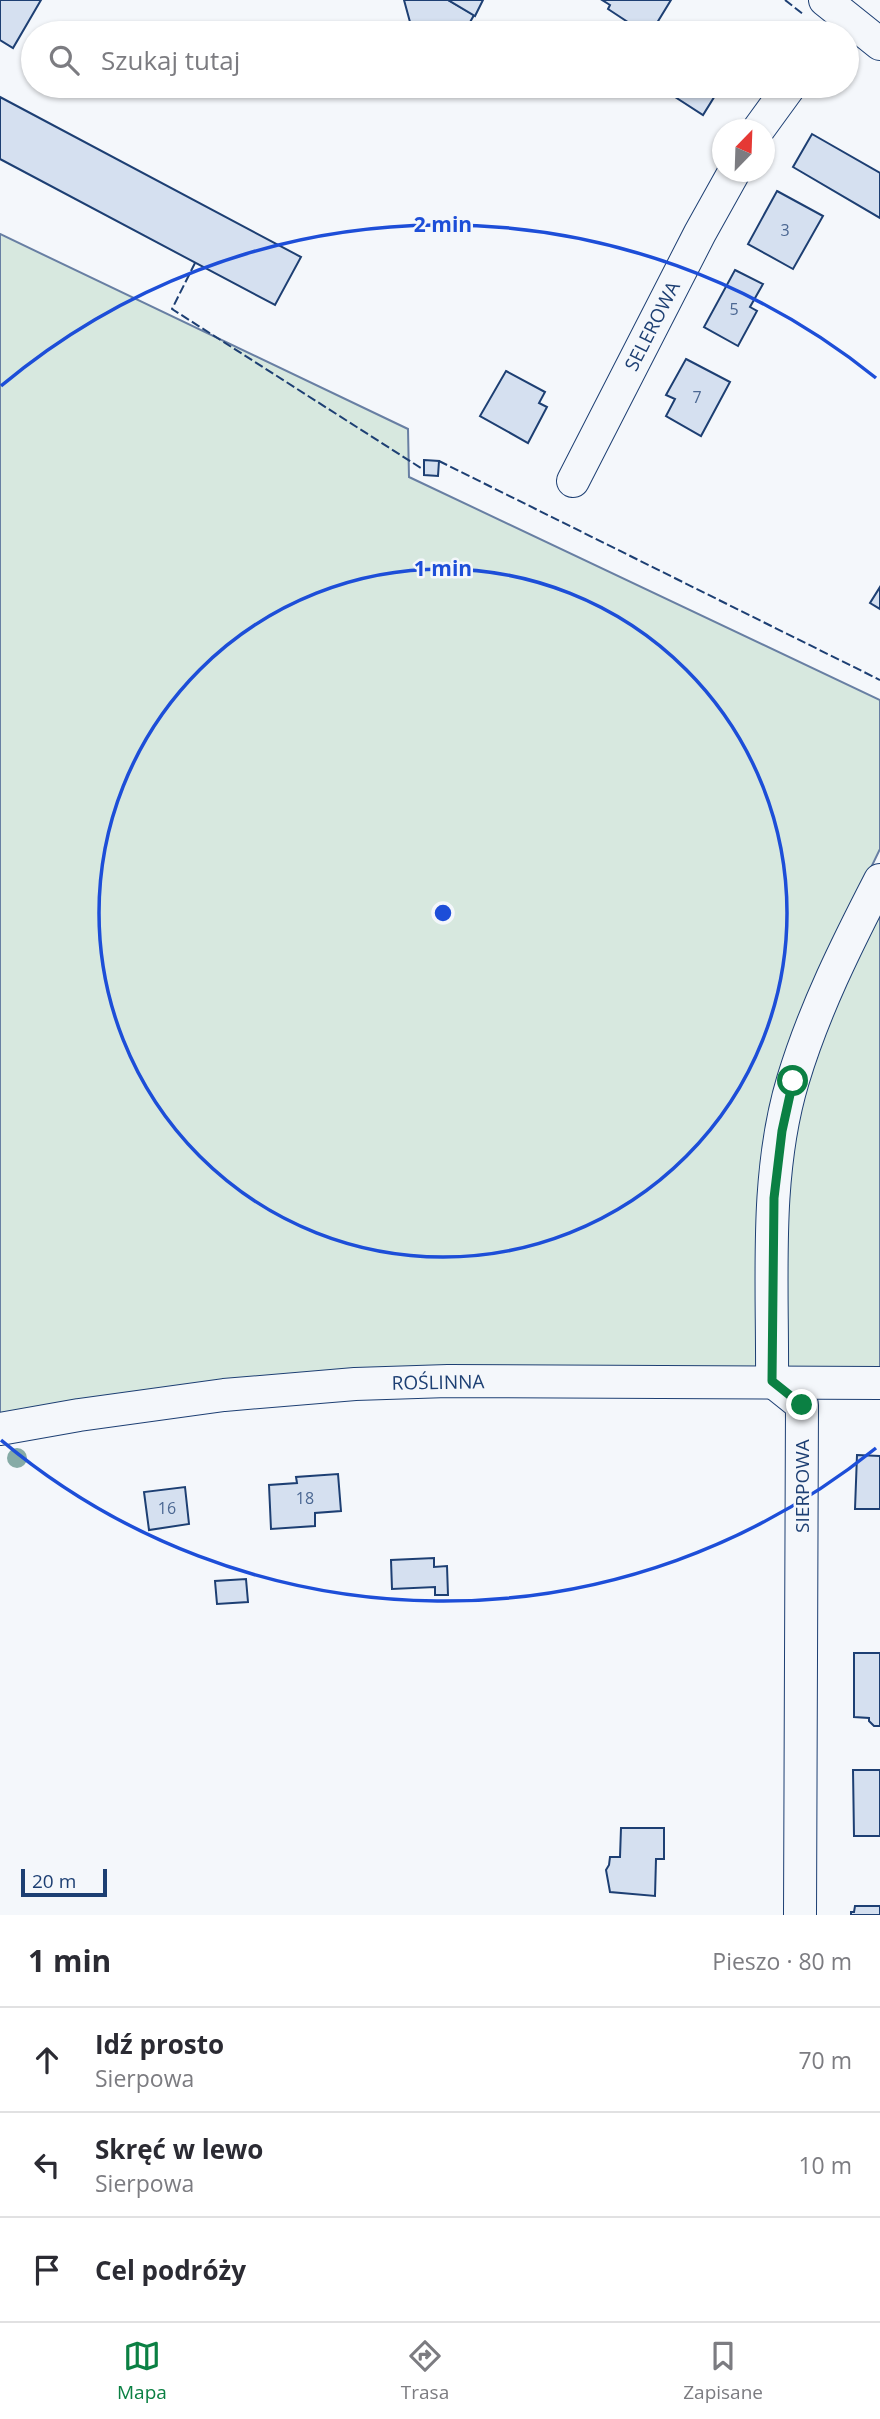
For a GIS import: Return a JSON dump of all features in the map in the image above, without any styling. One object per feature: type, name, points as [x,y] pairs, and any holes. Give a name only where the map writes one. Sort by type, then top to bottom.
[{"type":"street","points":[[859,32],[880,44]]},
{"type":"street","points":[[766,119],[781,98]]},
{"type":"street","name":"SELEROWA","points":[[573,481],[728,182]]},
{"type":"street","points":[[772,1381],[774,1198],[782,1131],[793,1081],[816,1017],[853,932],[880,880]]},
{"type":"street","name":"ROŚLINNA","points":[[0,1429],[224,1395],[355,1384],[448,1381],[880,1383]]},
{"type":"street","name":"SIERPOWA","points":[[772,1381],[802,1405],[800,1915]]},
{"type":"shaded area","points":[[0,234],[408,429],[409,477],[880,700],[880,849],[810,994],[759,1369],[0,1413]]},
{"type":"shaded area","points":[[880,907],[880,1374],[777,1372],[785,1199],[798,1102],[831,1001]]},
{"type":"building","points":[[0,0],[41,0],[29,21],[21,21],[21,34],[13,48],[0,40]]},
{"type":"building","points":[[404,0],[448,0],[474,15],[471,21],[410,21]]},
{"type":"building","points":[[448,0],[483,0],[475,16]]},
{"type":"building","points":[[602,0],[671,0],[658,21],[626,21],[608,9],[610,5]]},
{"type":"building","points":[[0,97],[301,257],[275,305],[0,159]]},
{"type":"building","points":[[677,98],[714,98],[703,115]]},
{"type":"building","points":[[812,134],[880,173],[880,218],[793,167]]},
{"type":"building","points":[[777,191],[823,216],[793,269],[748,244]]},
{"type":"building","points":[[735,270],[763,284],[750,307],[757,311],[738,346],[704,327]]},
{"type":"building","points":[[686,359],[730,382],[701,436],[666,416],[675,399],[666,395]]},
{"type":"building","points":[[506,371],[545,392],[539,403],[547,407],[528,443],[480,416]]},
{"type":"building","points":[[424,460],[439,461],[438,476],[424,475]]},
{"type":"building","points":[[880,587],[880,609],[870,603]]},
{"type":"building","points":[[857,1455],[880,1456],[880,1509],[855,1509]]},
{"type":"building","points":[[338,1474],[341,1511],[315,1513],[315,1526],[271,1529],[269,1485],[297,1483],[296,1477]]},
{"type":"building","points":[[185,1487],[189,1524],[149,1530],[144,1492]]},
{"type":"building","points":[[434,1558],[434,1567],[447,1566],[448,1595],[435,1595],[435,1587],[392,1589],[391,1560]]},
{"type":"building","points":[[246,1579],[248,1602],[217,1604],[215,1581]]},
{"type":"building","points":[[854,1653],[880,1653],[880,1726],[874,1726],[869,1718],[854,1717]]},
{"type":"building","points":[[853,1770],[880,1770],[880,1836],[854,1836]]},
{"type":"building","points":[[621,1828],[664,1828],[664,1859],[656,1859],[655,1896],[610,1892],[606,1870],[610,1857],[620,1857]]},
{"type":"building","points":[[855,1906],[880,1906],[880,1915],[851,1915]]},
{"type":"fence","points":[[785,0],[803,14]]},
{"type":"fence","points":[[195,263],[172,309],[424,470]]},
{"type":"fence","points":[[439,461],[880,680]]},
{"type":"route","points":[[793,1081],[782,1131],[774,1198],[772,1381],[802,1405]]}]
